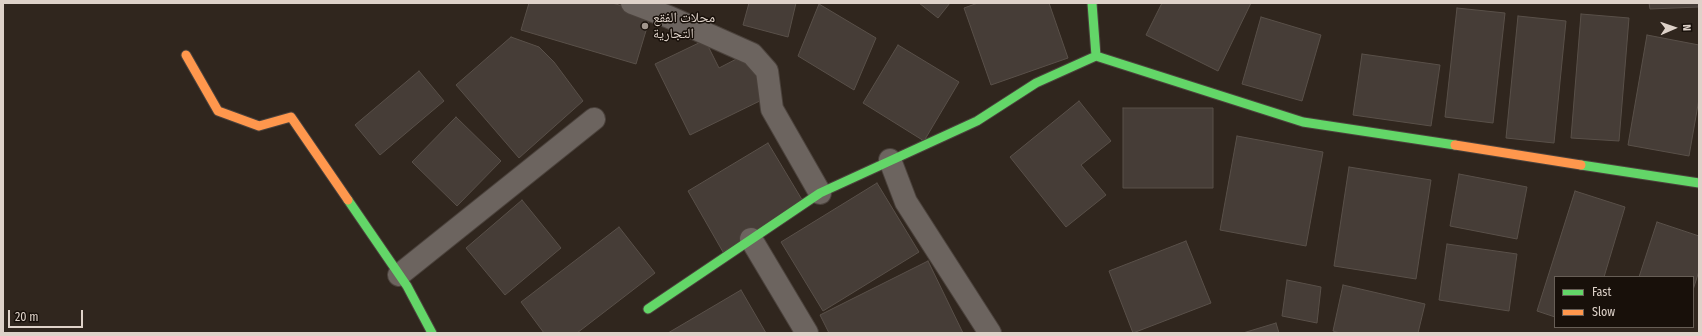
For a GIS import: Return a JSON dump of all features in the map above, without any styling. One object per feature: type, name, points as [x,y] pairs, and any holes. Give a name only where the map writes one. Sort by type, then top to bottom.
[{"type":"street","points":[[632,3],[669,17],[752,54],[767,71],[772,109],[820,193]]},
{"type":"street","points":[[1092,3],[1096,56]]},
{"type":"street","points":[[186,55],[218,111],[259,126],[291,117],[399,275],[432,333]]},
{"type":"street","points":[[648,309],[820,193],[977,121],[1036,83],[1096,56],[1303,122],[1699,183]]},
{"type":"street","points":[[399,275],[594,119]]},
{"type":"street","points":[[890,160],[906,202],[990,333]]},
{"type":"street","points":[[751,239],[807,333]]},
{"type":"building","points":[[529,3],[612,3],[651,14],[636,64],[521,30]]},
{"type":"building","points":[[749,3],[796,3],[788,37],[743,25]]},
{"type":"building","points":[[919,3],[950,3],[938,18]]},
{"type":"building","points":[[978,3],[1049,3],[1068,58],[991,85],[964,8]]},
{"type":"building","points":[[1162,3],[1251,3],[1218,71],[1146,35]]},
{"type":"building","points":[[1649,3],[1699,3],[1699,7],[1650,9]]},
{"type":"building","points":[[819,4],[876,38],[854,90],[798,56]]},
{"type":"building","points":[[1457,8],[1505,13],[1493,123],[1445,117]]},
{"type":"building","points":[[1581,14],[1629,18],[1619,141],[1571,138]]},
{"type":"building","points":[[1518,16],[1566,21],[1554,143],[1506,138]]},
{"type":"building","points":[[1261,17],[1321,35],[1302,101],[1242,84]]},
{"type":"building","points":[[1647,35],[1699,45],[1699,99],[1689,156],[1628,145]]},
{"type":"building","points":[[511,37],[539,47],[554,62],[583,101],[519,158],[456,85]]},
{"type":"building","points":[[705,40],[719,68],[748,53],[770,96],[690,135],[655,64]]},
{"type":"building","points":[[898,45],[959,82],[924,141],[863,103]]},
{"type":"building","points":[[1362,54],[1440,65],[1431,126],[1353,115]]},
{"type":"building","points":[[419,71],[444,101],[380,155],[355,125]]},
{"type":"building","points":[[1079,101],[1111,141],[1081,165],[1106,195],[1066,227],[1010,157]]},
{"type":"building","points":[[1123,108],[1213,108],[1213,188],[1123,188]]},
{"type":"building","points":[[456,117],[501,161],[457,206],[412,162]]},
{"type":"building","points":[[1237,136],[1323,152],[1306,246],[1220,230]]},
{"type":"building","points":[[768,143],[804,203],[723,252],[688,191]]},
{"type":"building","points":[[1349,167],[1431,180],[1416,279],[1334,266]]},
{"type":"building","points":[[1459,174],[1527,187],[1517,239],[1450,226]]},
{"type":"building","points":[[877,183],[919,252],[823,311],[781,242]]},
{"type":"building","points":[[1575,191],[1625,207],[1604,276],[1554,276],[1554,317],[1537,311]]},
{"type":"building","points":[[522,200],[561,248],[505,295],[466,248]]},
{"type":"building","points":[[1657,222],[1699,236],[1699,271],[1694,287],[1694,276],[1639,276]]},
{"type":"building","points":[[619,227],[655,273],[577,333],[544,333],[521,302]]},
{"type":"building","points":[[1186,241],[1211,303],[1133,333],[1109,271]]},
{"type":"building","points":[[1447,244],[1517,254],[1509,311],[1439,300]]},
{"type":"building","points":[[928,261],[963,333],[829,333],[820,315]]},
{"type":"building","points":[[1287,280],[1321,287],[1317,323],[1282,316]]},
{"type":"building","points":[[1343,285],[1425,304],[1418,333],[1340,333],[1333,331]]},
{"type":"building","points":[[741,290],[766,333],[668,333]]},
{"type":"building","points":[[1276,323],[1279,333],[1243,333]]},
{"type":"traffic: fast","points":[[648,309],[820,193],[977,121],[1036,83],[1096,56],[1092,3]]},
{"type":"traffic: fast","points":[[1096,56],[1303,122],[1455,145]]},
{"type":"traffic: fast","points":[[1581,165],[1699,183]]},
{"type":"traffic: fast","points":[[348,200],[407,286],[432,333]]},
{"type":"traffic: slow","points":[[186,55],[218,111],[259,126],[291,117],[348,200]]},
{"type":"traffic: slow","points":[[1455,145],[1581,165]]},
{"type":"place","name":"محلات الفقع التجارية","points":[[645,26]]}]
